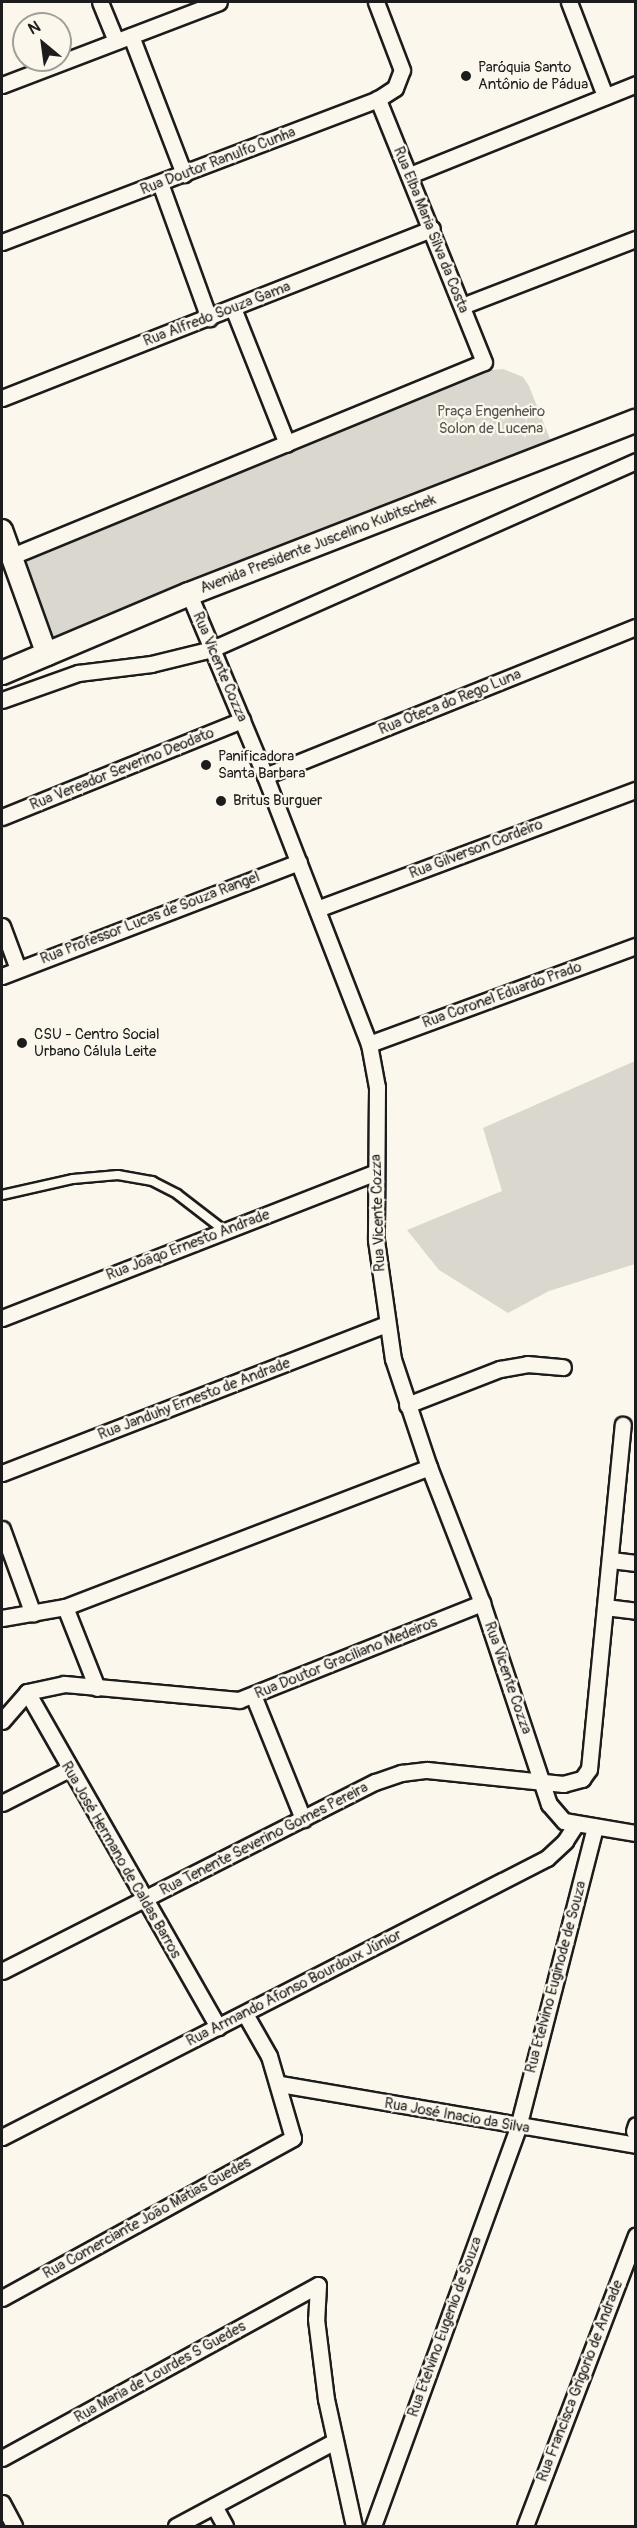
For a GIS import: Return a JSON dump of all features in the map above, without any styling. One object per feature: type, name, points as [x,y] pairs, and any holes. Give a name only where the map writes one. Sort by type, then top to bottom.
[{"type":"main road","name":"Avenida Presidente Juscelino Kubitschek","points":[[2,673],[189,594],[636,421]]},
{"type":"street","points":[[100,2],[123,38],[184,174]]},
{"type":"street","points":[[2,85],[219,2]]},
{"type":"street","name":"Rua Doutor Ranulfo Cunha","points":[[2,242],[378,99],[399,82],[402,70],[376,2]]},
{"type":"street","points":[[569,2],[605,96]]},
{"type":"street","points":[[410,175],[636,84]]},
{"type":"street","name":"Rua Elba Maria Silva da Costa","points":[[287,444],[484,362],[378,99]]},
{"type":"street","points":[[160,183],[209,318]]},
{"type":"street","name":"Rua Alfredo Souza Gama","points":[[2,398],[432,229]]},
{"type":"street","points":[[462,306],[636,238]]},
{"type":"street","points":[[12,556],[287,444],[233,308]]},
{"type":"street","points":[[2,700],[78,674],[151,664],[212,649],[636,461]]},
{"type":"street","points":[[2,530],[47,655]]},
{"type":"street","name":"Rua Vicente Cozza","points":[[189,594],[266,776],[369,1044],[376,1087],[374,1173],[376,1240],[387,1324],[408,1405],[429,1467],[482,1603],[552,1812],[576,1824]]},
{"type":"street","name":"Rua Oteca do Rego Luna","points":[[266,776],[636,627]]},
{"type":"street","name":"Rua Vereador Severino Deodato","points":[[2,817],[242,720]]},
{"type":"street","name":"Rua Gilverson Cordeiro","points":[[317,909],[636,790]]},
{"type":"street","name":"Rua Professor Lucas de Souza Rangel","points":[[2,976],[299,862]]},
{"type":"street","points":[[2,926],[18,969]]},
{"type":"street","name":"Rua Coronel Eduardo Prado","points":[[369,1044],[636,946]]},
{"type":"street","name":"Rua Joãqo Ernesto Andrade","points":[[2,1318],[374,1173]]},
{"type":"street","name":"Rua Janduhy Ernesto de Andrade","points":[[2,1473],[387,1324]]},
{"type":"street","points":[[408,1405],[500,1369],[527,1364],[563,1367]]},
{"type":"street","points":[[623,1425],[605,1607],[636,1611]]},
{"type":"street","points":[[2,1618],[65,1607],[429,1467]]},
{"type":"street","points":[[2,1529],[33,1614]]},
{"type":"street","points":[[611,1560],[636,1563]]},
{"type":"street","name":"Rua Doutor Graciliano Medeiros","points":[[27,1692],[64,1684],[222,1701],[253,1695],[482,1603]]},
{"type":"street","points":[[65,1607],[97,1688]]},
{"type":"street","name":"Rua Tenente Severino Gomes Pereira","points":[[2,1971],[375,1782],[401,1773],[427,1770],[575,1783],[589,1768],[605,1607]]},
{"type":"street","points":[[2,1721],[27,1692]]},
{"type":"street","name":"Rua José Hermano de Caldas Barros","points":[[27,1692],[218,2027]]},
{"type":"street","points":[[253,1695],[303,1819]]},
{"type":"street","points":[[2,1803],[69,1769]]},
{"type":"street","points":[[576,1824],[636,1833]]},
{"type":"street","name":"Rua Armando Afonso Bourdoux Júnior","points":[[2,2137],[547,1858],[566,1841],[576,1824]]},
{"type":"street","name":"Rua Etelvino Euginode de Souza","points":[[518,2127],[595,1827]]},
{"type":"street","points":[[245,2014],[259,2036],[280,2084]]},
{"type":"street","name":"Rua José Inacio da Silva","points":[[280,2084],[518,2127],[635,2134]]},
{"type":"street","name":"Rua Comerciante João Matias Guedes","points":[[2,2298],[293,2138],[280,2084]]},
{"type":"street","name":"Rua Etelvino Eugenio de Souza","points":[[373,2526],[518,2127]]},
{"type":"street","name":"Rua Francisca Grigorio de Andrade","points":[[525,2526],[636,2236]]},
{"type":"street","name":"Rua Maria de Lourdes S Guedes","points":[[2,2458],[318,2285],[316,2319],[334,2441]]},
{"type":"street","points":[[176,2526],[334,2441],[354,2526]]},
{"type":"street","points":[[2,2503],[14,2526]]},
{"type":"street","points":[[214,2506],[225,2526]]},
{"type":"lane","points":[[2,1195],[74,1179],[118,1175],[152,1181],[177,1194],[225,1231]]},
{"type":"green space","name":"Praça Engenheiro Solon de Lucena","points":[[503,369],[523,377],[529,386],[552,444],[53,638],[20,562],[492,370]]},
{"type":"green space","points":[[635,1061],[635,1264],[549,1291],[508,1313],[439,1270],[407,1230],[502,1191],[483,1128]]},
{"type":"place","name":"Paróquia Santo Antônio de Pádua","points":[[466,76]]},
{"type":"place","name":"Panificadora Santa Barbara","points":[[206,765]]},
{"type":"place","name":"Britus Burguer","points":[[221,801]]},
{"type":"place","name":"CSU - Centro Social Urbano Cálula Leite","points":[[22,1043]]}]
